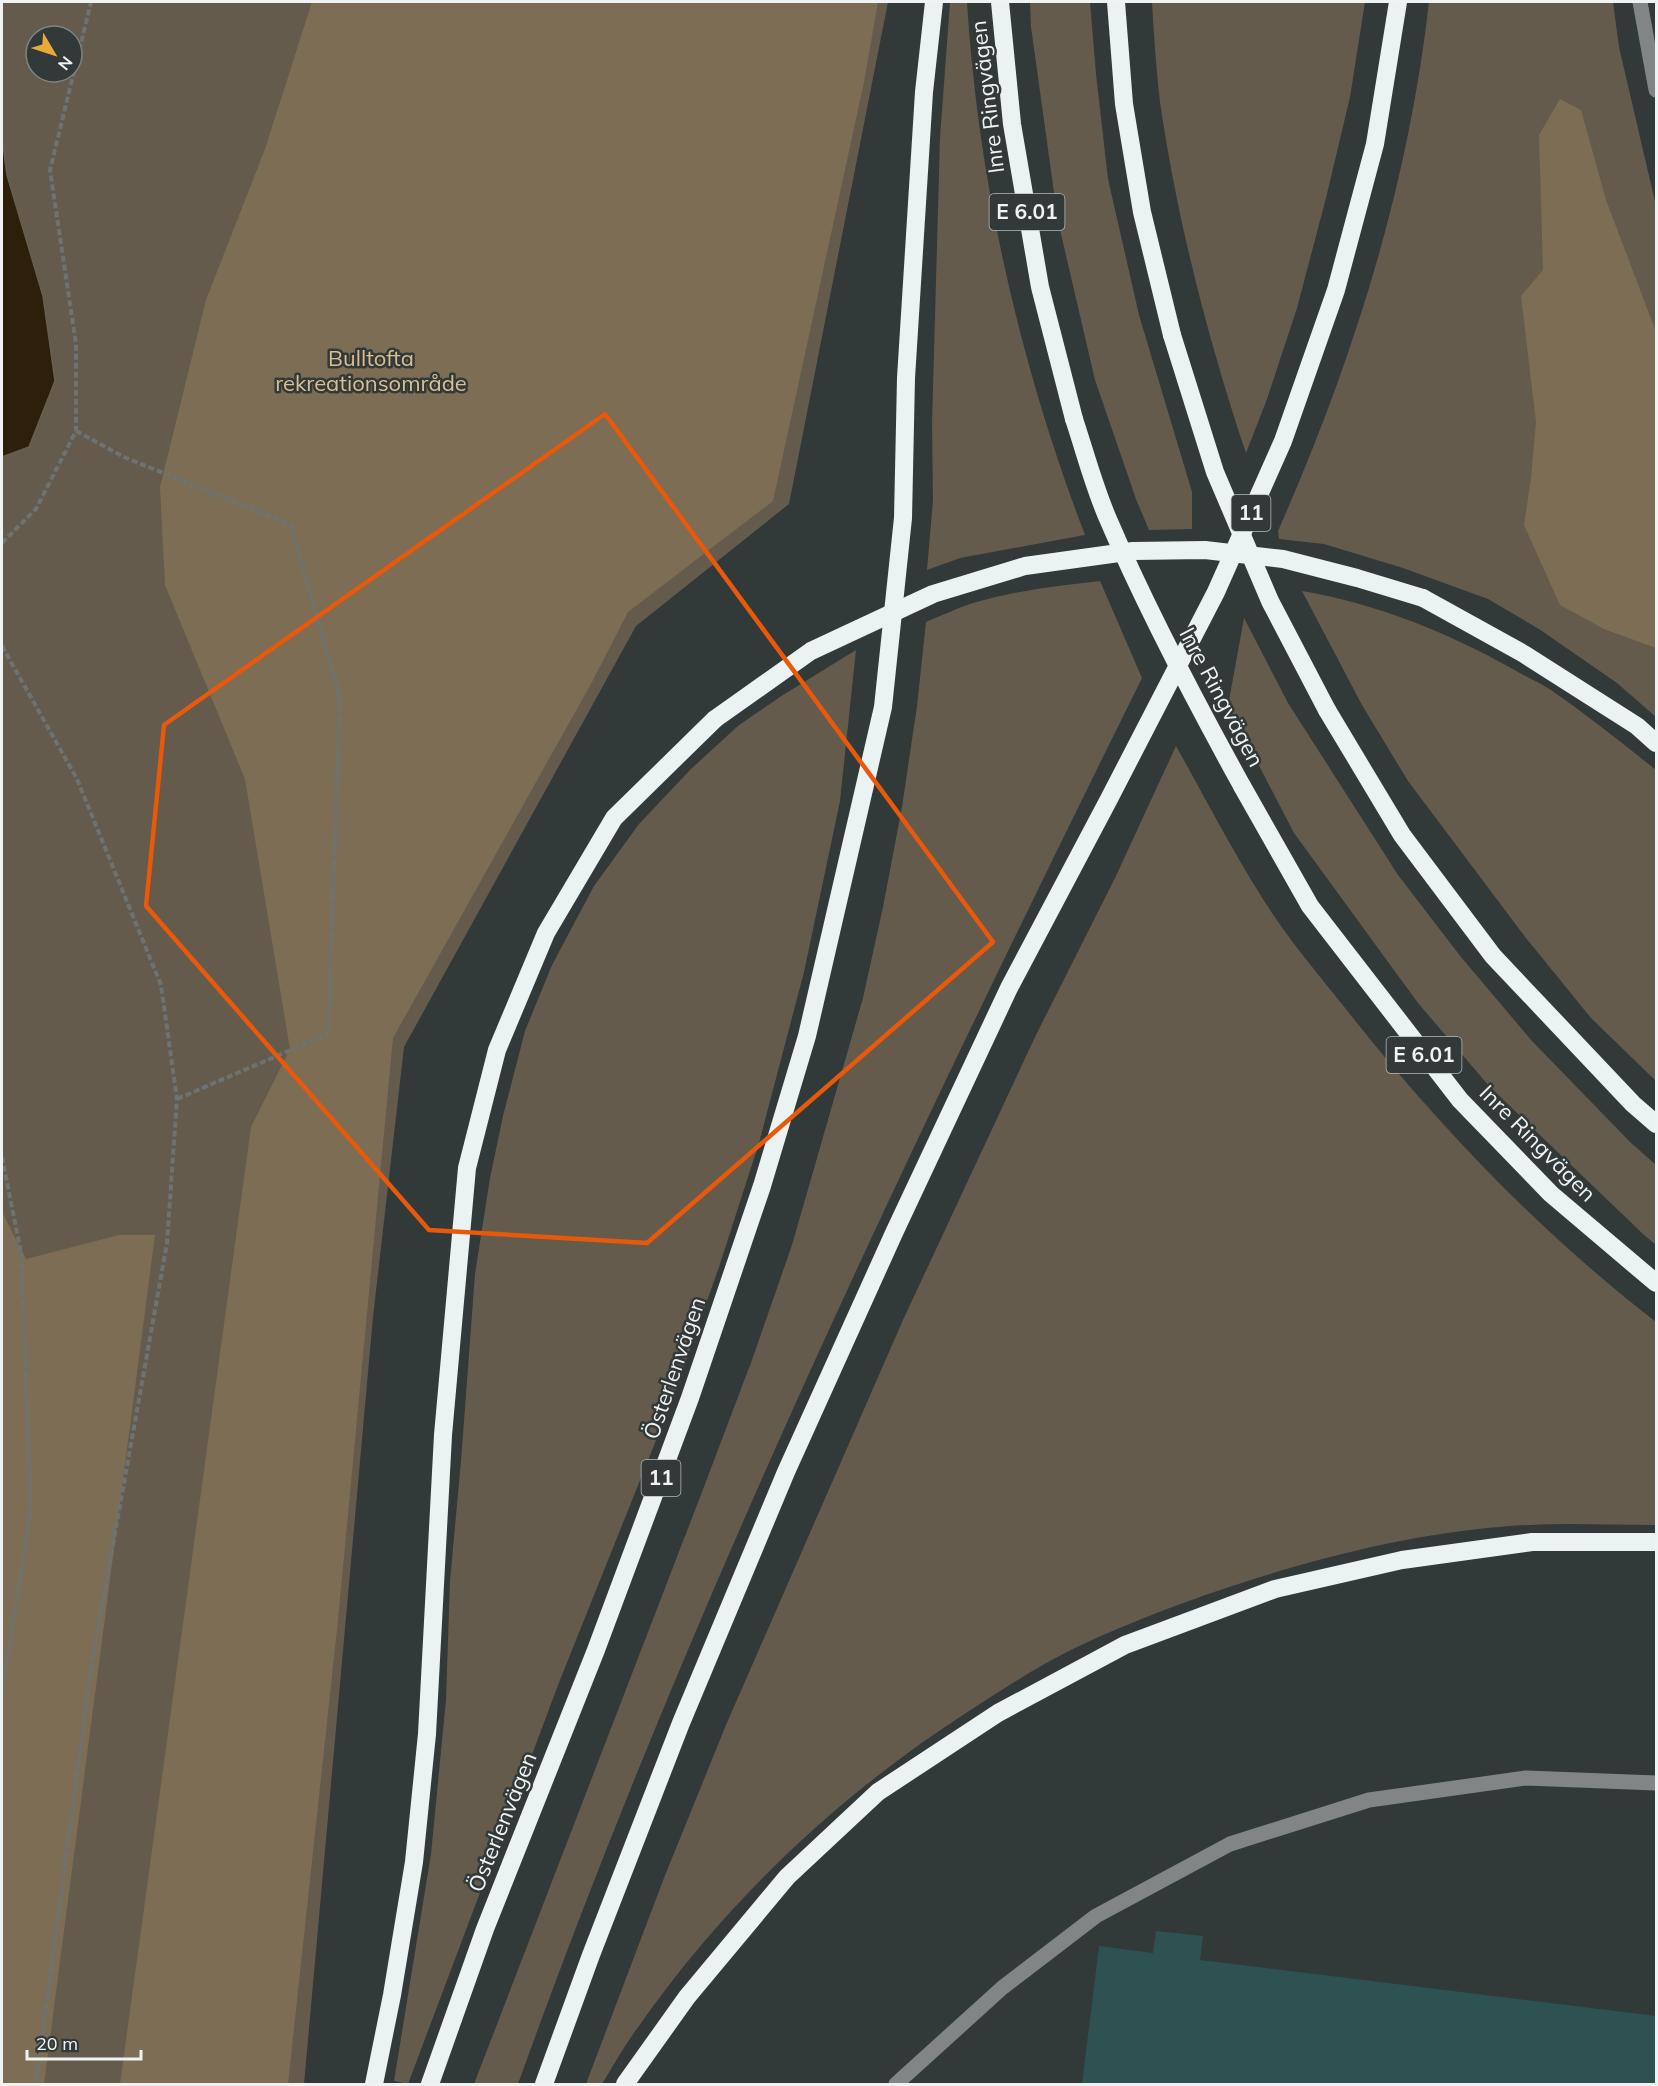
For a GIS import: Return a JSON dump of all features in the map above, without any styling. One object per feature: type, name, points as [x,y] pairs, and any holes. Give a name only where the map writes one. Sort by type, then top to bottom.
[{"type":"highway","name":"Österlenvägen","points":[[430,2085],[485,1929],[596,1650],[690,1398],[762,1186],[807,1036],[883,707],[903,518],[906,378],[924,92],[934,2]]},
{"type":"highway","name":"Inre Ringvägen","points":[[1000,2],[1012,124],[1040,287],[1074,419],[1107,518],[1204,716],[1310,906],[1460,1100],[1551,1194],[1656,1283]]},
{"type":"highway","points":[[1116,2],[1124,104],[1142,212],[1172,335],[1215,472],[1270,601],[1327,710],[1402,835],[1493,956],[1633,1104],[1656,1124]]},
{"type":"highway","name":"11","points":[[544,2085],[591,1955],[677,1734],[786,1472],[894,1233],[1009,988],[1110,800],[1216,592],[1283,441],[1336,290],[1375,144],[1398,2]]},
{"type":"highway","points":[[374,2085],[392,1995],[414,1862],[427,1734],[444,1435],[467,1168],[497,1050],[546,933],[614,818],[715,719],[811,651],[933,594],[1025,566],[1133,551],[1205,550],[1283,559],[1423,598],[1524,654],[1637,726],[1656,743]]},
{"type":"highway","points":[[626,2085],[687,1997],[787,1877],[878,1792],[998,1713],[1125,1645],[1275,1589],[1402,1560],[1532,1542],[1656,1542]]},
{"type":"street","points":[[1640,2],[1656,90]]},
{"type":"street","points":[[897,2085],[1002,1988],[1096,1916],[1230,1844],[1369,1800],[1526,1778],[1656,1783]]},
{"type":"path","points":[[2,543],[36,509],[76,431],[76,344],[50,170],[91,2]]},
{"type":"path","points":[[76,431],[124,457],[291,525],[340,697],[328,1034],[177,1099]]},
{"type":"path","points":[[2,646],[77,779],[161,985],[177,1099],[167,1243],[92,1662],[36,2085]]},
{"type":"path","points":[[2,1157],[21,1253],[31,1508],[2,1694]]},
{"type":"highlighted area","points":[[605,414],[993,942],[647,1243],[429,1230],[146,906],[164,725]]},
{"type":"green space","name":"Bulltofta rekreationsområde","points":[[2,2],[888,2],[789,504],[636,626],[404,1047],[373,1317],[304,2084],[2,2084]]},
{"type":"green space","points":[[312,2],[878,2],[864,82],[773,501],[628,612],[592,682],[393,1038],[338,1620],[288,2084],[120,2084],[251,1127],[290,1049],[245,779],[165,585],[160,487],[206,300],[265,149]]},
{"type":"green space","points":[[950,2],[967,2],[981,137],[1006,272],[1041,406],[1085,535],[960,558],[927,570],[933,500],[932,424],[940,138]]},
{"type":"green space","points":[[1030,2],[1090,2],[1108,179],[1139,315],[1192,492],[1192,529],[1149,530],[1095,380],[1058,221],[1031,27]]},
{"type":"green space","points":[[1152,2],[1365,2],[1350,97],[1297,308],[1267,399],[1246,453],[1195,279],[1175,190],[1160,102]]},
{"type":"green space","points":[[1429,2],[1613,2],[1619,47],[1656,206],[1656,717],[1617,683],[1539,629],[1488,599],[1403,568],[1324,544],[1279,539],[1278,531],[1330,403],[1374,272],[1407,139],[1420,71]]},
{"type":"green space","points":[[1560,99],[1581,110],[1606,200],[1656,332],[1656,648],[1604,629],[1560,605],[1524,525],[1536,422],[1521,296],[1543,270],[1539,135]]},
{"type":"green space","points":[[1100,581],[1142,678],[973,1023],[810,1372],[657,1725],[585,1904],[518,2084],[474,2084],[702,1492],[792,1245],[863,998],[883,907],[902,807],[917,706],[926,622],[970,604],[1002,596]]},
{"type":"green space","points":[[1302,591],[1383,611],[1461,642],[1551,690],[1656,770],[1656,1081],[1591,1018],[1526,938],[1408,781],[1362,705]]},
{"type":"green space","points":[[1244,618],[1288,703],[1398,875],[1461,957],[1532,1041],[1630,1142],[1656,1165],[1656,1245],[1489,1086],[1418,1003],[1294,833],[1228,706]]},
{"type":"green space","points":[[856,650],[840,801],[804,972],[759,1143],[719,1267],[671,1403],[560,1680],[408,2084],[394,2081],[431,1854],[446,1700],[450,1581],[475,1274],[490,1178],[525,1031],[552,965],[594,886],[639,824],[691,769],[739,725]]},
{"type":"green space","points":[[1176,746],[1236,854],[1274,916],[1384,1056],[1456,1138],[1532,1215],[1572,1252],[1656,1322],[1656,1525],[1519,1525],[1468,1530],[1375,1546],[1284,1570],[1209,1594],[1120,1628],[1063,1654],[1009,1685],[921,1743],[831,1814],[748,1893],[710,1935],[634,2033],[602,2084],[586,2084],[664,1878],[726,1725],[903,1320],[1036,1035],[1115,878]]},
{"type":"green space","points":[[2,1212],[26,1259],[119,1235],[155,1235],[44,2084],[2,2084]]},
{"type":"shaded area","points":[[2,138],[7,175],[43,296],[55,381],[29,447],[2,457]]},
{"type":"building","points":[[1156,1931],[1203,1936],[1200,1960],[1656,2016],[1656,2084],[1082,2084],[1099,1946],[1153,1953]]}]
